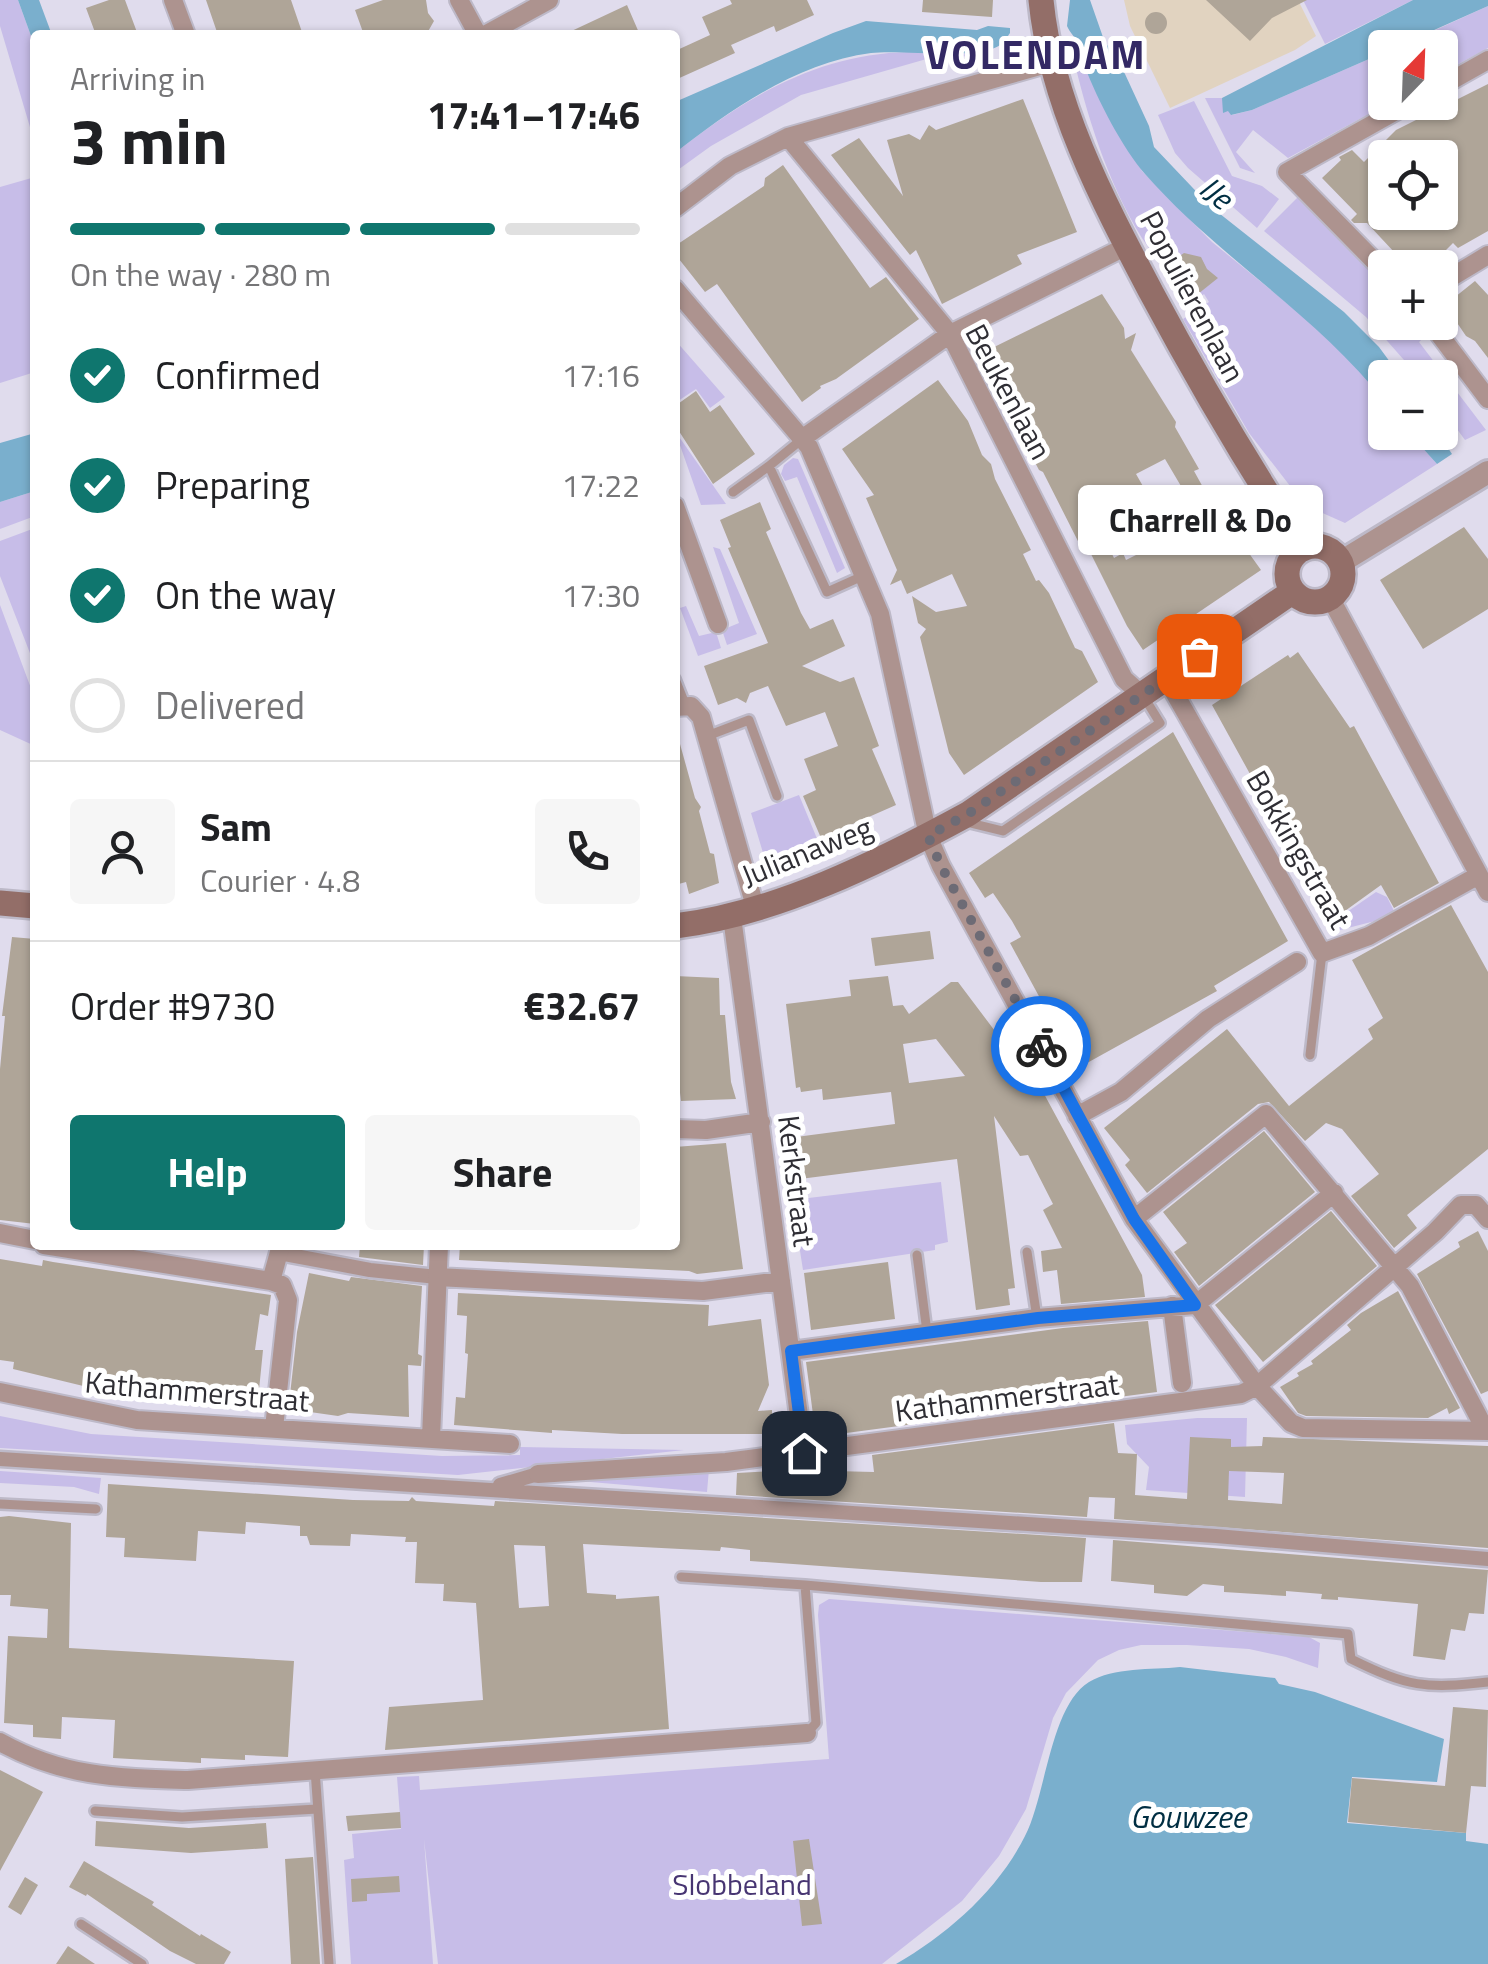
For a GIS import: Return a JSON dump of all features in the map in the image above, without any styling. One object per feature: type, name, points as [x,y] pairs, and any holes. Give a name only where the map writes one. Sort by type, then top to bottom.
[{"type":"main road","name":"Populierenlaan","points":[[1041,0],[1050,63],[1094,176],[1127,246],[1235,445],[1303,548]]},
{"type":"main road","points":[[1325,547],[1341,562],[1343,582],[1330,599],[1310,603],[1292,592],[1287,568],[1303,548],[1325,547]]},
{"type":"main road","name":"Julianaweg","points":[[680,925],[744,914],[926,825],[958,820],[1292,592]]},
{"type":"main road","points":[[0,903],[30,906]]},
{"type":"street","points":[[173,0],[184,30]]},
{"type":"street","points":[[459,0],[479,30]]},
{"type":"street","points":[[492,30],[550,0]]},
{"type":"street","points":[[1458,77],[1488,60]]},
{"type":"street","points":[[680,204],[730,166],[788,137],[1050,63]]},
{"type":"street","points":[[1368,255],[1287,172],[1380,120]]},
{"type":"street","name":"Beukenlaan","points":[[788,137],[950,334],[1124,679],[1142,695]]},
{"type":"street","points":[[803,438],[950,334],[1127,246]]},
{"type":"street","points":[[1458,273],[1488,255]]},
{"type":"street","points":[[680,295],[803,438],[880,614],[926,825],[941,866],[1134,1219],[1195,1305],[1257,1386],[1291,1423],[1303,1428],[1487,1432],[1410,1286],[1266,1114],[1134,1219]]},
{"type":"street","points":[[1444,340],[1488,399]]},
{"type":"street","points":[[1341,562],[1488,472]]},
{"type":"street","points":[[680,520],[718,624]]},
{"type":"street","points":[[1330,599],[1483,884]]},
{"type":"street","name":"Bokkingstraat","points":[[1166,678],[1322,953],[1483,884]]},
{"type":"street","name":"Kerkstraat","points":[[680,706],[698,710],[707,736],[744,914],[761,1122],[804,1453]]},
{"type":"street","points":[[1076,1116],[1121,1092],[1208,1019],[1297,962]]},
{"type":"street","points":[[680,1129],[706,1130],[761,1122]]},
{"type":"street","points":[[791,1351],[1038,1318],[1195,1305],[1334,1193]]},
{"type":"street","points":[[1257,1386],[1396,1267],[1461,1205],[1470,1203],[1486,1209]]},
{"type":"street","points":[[0,1234],[30,1239]]},
{"type":"street","points":[[271,1280],[280,1250]]},
{"type":"street","points":[[284,1250],[370,1270],[437,1277],[703,1291],[781,1282]]},
{"type":"street","points":[[431,1438],[439,1250]]},
{"type":"street","points":[[115,1252],[271,1280],[282,1286],[288,1300],[274,1428]]},
{"type":"street","points":[[1172,1306],[1182,1382]]},
{"type":"street","name":"Kathammerstraat","points":[[538,1474],[804,1453],[1185,1403],[1241,1394],[1257,1386]]},
{"type":"street","name":"Kathammerstraat","points":[[0,1392],[137,1420],[510,1444]]},
{"type":"street","points":[[0,1459],[1216,1536],[1488,1559]]},
{"type":"street","points":[[490,1488],[538,1474]]},
{"type":"street","points":[[0,1742],[44,1764],[72,1772],[113,1778],[188,1780],[807,1733]]},
{"type":"lane","points":[[732,492],[803,438]]},
{"type":"lane","points":[[769,466],[827,592],[865,575]]},
{"type":"lane","points":[[707,736],[750,720],[777,796]]},
{"type":"lane","points":[[1310,1055],[1322,953]]},
{"type":"lane","points":[[1028,1252],[1038,1318]]},
{"type":"lane","points":[[917,1255],[928,1333]]},
{"type":"lane","points":[[0,1504],[96,1509]]},
{"type":"lane","points":[[681,1577],[805,1584],[1348,1634],[1351,1659],[1397,1682],[1440,1687],[1488,1682]]},
{"type":"lane","points":[[805,1584],[816,1723],[807,1733]]},
{"type":"lane","points":[[315,1770],[329,1964]]},
{"type":"lane","points":[[94,1811],[182,1818],[317,1809]]},
{"type":"lane","points":[[81,1924],[142,1964]]},
{"type":"shaded area","points":[[1124,0],[1298,0],[1316,36],[1295,50],[1170,108],[1130,26]]},
{"type":"green space","points":[[0,0],[18,0],[30,33],[30,127],[0,26]]},
{"type":"green space","points":[[1303,0],[1413,0],[1325,44]]},
{"type":"green space","points":[[1488,6],[1488,48],[1458,64],[1458,30],[1435,30]]},
{"type":"green space","points":[[909,52],[972,56],[930,58],[801,95],[711,146],[680,168],[680,149],[756,97],[813,70],[875,55]]},
{"type":"green space","points":[[1368,59],[1368,114],[1288,158],[1253,130],[1236,152],[1255,173],[1240,168],[1205,98],[1222,98],[1232,115]]},
{"type":"green space","points":[[1083,60],[1142,171],[1212,242],[1319,329],[1368,380],[1368,450],[1424,450],[1437,464],[1345,523],[1318,511],[1308,500],[1304,504],[1249,433],[1183,319],[1209,302],[1204,294],[1190,305],[1135,227],[1095,135],[1075,64]]},
{"type":"green space","points":[[1194,101],[1232,176],[1262,186],[1279,199],[1257,228],[1175,153],[1158,115]]},
{"type":"green space","points":[[30,178],[30,374],[0,383],[0,187]]},
{"type":"green space","points":[[1298,197],[1368,269],[1368,319],[1366,317],[1264,231]]},
{"type":"green space","points":[[1386,340],[1421,340],[1433,360],[1404,360]]},
{"type":"green space","points":[[680,346],[725,397],[710,408],[696,389],[680,400]]},
{"type":"green space","points":[[1458,393],[1486,430],[1465,440],[1458,430]]},
{"type":"green space","points":[[680,438],[726,504],[701,505],[680,445]]},
{"type":"green space","points":[[793,458],[798,459],[845,568],[837,573],[797,477],[785,481],[781,474]]},
{"type":"green space","points":[[30,493],[30,518],[0,529],[0,502]]},
{"type":"green space","points":[[30,530],[30,653],[0,576],[0,541]]},
{"type":"green space","points":[[713,547],[720,549],[757,634],[727,645],[722,630],[739,623]]},
{"type":"green space","points":[[0,605],[30,686],[30,744],[0,730]]},
{"type":"green space","points":[[686,606],[699,636],[716,632],[721,648],[698,656],[680,608]]},
{"type":"green space","points":[[799,795],[818,841],[824,840],[828,849],[770,876],[751,813]]},
{"type":"green space","points":[[1376,892],[1387,897],[1394,911],[1379,920],[1336,931],[1331,923]]},
{"type":"green space","points":[[941,1182],[948,1242],[935,1245],[935,1250],[803,1270],[792,1200]]},
{"type":"green space","points":[[0,1416],[91,1434],[442,1456],[520,1455],[520,1447],[684,1450],[458,1475],[0,1448]]},
{"type":"green space","points":[[1247,1418],[1245,1497],[1146,1490],[1149,1467],[1127,1444],[1125,1425]]},
{"type":"green space","points":[[709,1469],[707,1492],[579,1481],[579,1478]]},
{"type":"green space","points":[[0,1471],[101,1478],[99,1494],[74,1487],[0,1483]]},
{"type":"green space","name":"Slobbeland","points":[[829,1599],[1309,1637],[1320,1643],[1318,1668],[1249,1649],[1187,1645],[1141,1645],[1098,1660],[1066,1693],[1053,1718],[1026,1809],[999,1856],[962,1901],[882,1964],[438,1964],[424,1839],[433,1964],[351,1964],[344,1860],[354,1858],[352,1834],[401,1829],[397,1777],[419,1776],[420,1790],[829,1759],[818,1615],[819,1605]]},
{"type":"water","points":[[18,0],[39,0],[50,30],[30,30],[30,33]]},
{"type":"water","points":[[1070,0],[1090,0],[1104,40],[1149,126],[1154,147],[1210,206],[1344,312],[1379,347],[1389,360],[1368,360],[1368,382],[1329,341],[1204,233],[1145,174],[1103,108],[1079,45],[1067,26]]},
{"type":"water","points":[[1413,0],[1488,0],[1488,6],[1434,30],[1368,30],[1368,59],[1252,110],[1223,113],[1222,98]]},
{"type":"water","points":[[866,21],[977,30],[988,26],[1010,28],[1005,41],[990,50],[958,54],[871,53],[818,66],[743,104],[680,149],[680,100]]},
{"type":"water","points":[[30,434],[30,493],[0,502],[0,443]]},
{"type":"water","points":[[1424,450],[1449,450],[1452,454],[1437,464]]},
{"type":"water","name":"Gouwzee","points":[[1180,1667],[1275,1678],[1279,1684],[1315,1692],[1444,1739],[1437,1782],[1352,1777],[1347,1823],[1466,1833],[1466,1841],[1488,1844],[1488,1964],[896,1964],[970,1909],[1014,1856],[1032,1819],[1057,1731],[1076,1694],[1089,1682],[1110,1674]]},
{"type":"building","points":[[109,0],[125,0],[136,30],[94,30],[86,8]]},
{"type":"building","points":[[206,0],[291,0],[301,30],[216,30]]},
{"type":"building","points":[[383,0],[426,0],[434,21],[429,30],[362,30],[355,10]]},
{"type":"building","points":[[730,0],[807,0],[814,15],[776,32],[774,26],[731,45],[735,53],[680,78],[680,49],[710,35],[702,17],[732,4]]},
{"type":"building","points":[[923,0],[993,0],[992,17],[922,12]]},
{"type":"building","points":[[1206,0],[1307,0],[1272,18],[1250,41]]},
{"type":"building","points":[[627,5],[638,30],[574,30]]},
{"type":"building","points":[[1156,12],[1164,15],[1164,31],[1156,34],[1148,31],[1145,23],[1148,15]]},
{"type":"building","points":[[1488,84],[1488,231],[1458,248],[1453,243],[1446,250],[1392,250],[1374,230],[1458,230],[1458,140],[1386,140],[1416,120],[1458,120],[1458,99]]},
{"type":"building","points":[[1023,99],[1077,232],[1017,255],[1022,264],[942,304],[916,250],[910,255],[831,155],[859,138],[903,196],[887,140],[909,134],[920,140],[929,125],[936,130]]},
{"type":"building","points":[[1352,150],[1364,162],[1368,158],[1368,224],[1351,220],[1357,214],[1322,178],[1341,160],[1339,157]]},
{"type":"building","points":[[783,165],[870,288],[886,277],[919,319],[802,402],[717,284],[705,292],[680,260],[680,243],[764,186],[765,178]]},
{"type":"building","points":[[1184,253],[1201,257],[1218,278],[1188,302],[1170,270],[1174,260]]},
{"type":"building","points":[[1475,281],[1488,295],[1488,358],[1458,324],[1458,295]]},
{"type":"building","points":[[1102,294],[1124,328],[1125,339],[1136,333],[1131,350],[1176,422],[1175,427],[1199,469],[1194,471],[1215,509],[1261,570],[1143,650],[1089,550],[1084,553],[1039,470],[982,353]],"holes":[[[1165,459],[1188,498],[1160,513],[1157,506],[1142,515],[1158,544],[1126,560],[1123,553],[1114,558],[1096,522],[1148,495],[1136,474]]]},
{"type":"building","points":[[938,380],[968,421],[982,455],[991,464],[1031,550],[1023,554],[1036,581],[1049,593],[1075,648],[1082,651],[1098,682],[964,775],[949,753],[920,637],[926,629],[918,623],[912,596],[936,612],[967,606],[952,574],[907,594],[901,580],[890,585],[897,570],[866,498],[874,495],[842,449]]},
{"type":"building","points":[[696,391],[710,412],[720,405],[755,454],[713,484],[680,433],[680,402]]},
{"type":"building","points":[[760,502],[771,529],[766,532],[810,629],[833,619],[845,646],[802,666],[840,682],[854,677],[879,746],[872,749],[896,805],[821,838],[803,796],[816,790],[804,759],[838,746],[825,712],[786,726],[768,686],[750,693],[746,703],[737,698],[718,705],[704,666],[768,643],[720,520]]},
{"type":"building","points":[[1464,527],[1488,559],[1488,609],[1423,649],[1380,580]]},
{"type":"building","points":[[1298,652],[1350,728],[1354,726],[1439,883],[1394,908],[1381,885],[1331,921],[1212,705]]},
{"type":"building","points":[[1173,732],[1288,941],[1214,986],[1217,991],[1078,1068],[1010,943],[1021,937],[993,893],[985,898],[969,873]]},
{"type":"building","points":[[680,744],[701,807],[719,883],[689,894],[686,882],[680,884]]},
{"type":"building","points":[[1451,905],[1488,972],[1488,1149],[1407,1215],[1417,1228],[1394,1248],[1351,1196],[1379,1174],[1342,1129],[1326,1123],[1305,1141],[1269,1102],[1258,1104],[1147,1193],[1125,1165],[1130,1160],[1104,1128],[1227,1029],[1289,1106],[1373,1039],[1368,1029],[1383,1018],[1352,960]]},
{"type":"building","points":[[930,931],[934,959],[875,966],[871,938]]},
{"type":"building","points":[[12,937],[30,939],[30,1223],[0,1220],[2,1016]]},
{"type":"building","points":[[680,976],[719,978],[720,1015],[725,1015],[736,1099],[681,1101]]},
{"type":"building","points":[[888,976],[893,1006],[903,1005],[909,1014],[951,982],[958,982],[1016,1059],[1023,1055],[1142,1275],[1145,1297],[1061,1304],[1057,1270],[1043,1272],[1041,1251],[1062,1248],[1043,1210],[1053,1204],[1028,1155],[1020,1156],[994,1116],[1015,1288],[1008,1289],[1010,1305],[976,1310],[957,1159],[792,1180],[788,1146],[797,1145],[796,1137],[895,1124],[891,1092],[823,1100],[822,1089],[801,1092],[800,1087],[796,1088],[786,1004],[851,996],[849,980]],"holes":[[[936,1039],[965,1076],[909,1083],[903,1044]]]},
{"type":"building","points":[[1264,1131],[1315,1192],[1199,1286],[1174,1252],[1187,1243],[1163,1212]]},
{"type":"building","points":[[726,1143],[743,1269],[697,1274],[459,1260],[460,1250],[680,1250],[680,1147]]},
{"type":"building","points":[[1331,1211],[1377,1266],[1263,1362],[1215,1305]]},
{"type":"building","points":[[1478,1231],[1488,1251],[1488,1391],[1481,1394],[1417,1274]]},
{"type":"building","points":[[360,1250],[424,1250],[423,1265],[359,1257]]},
{"type":"building","points":[[0,1259],[42,1266],[43,1260],[271,1295],[268,1316],[260,1314],[255,1350],[263,1350],[257,1410],[137,1399],[13,1369],[14,1362],[0,1360]]},
{"type":"building","points":[[888,1262],[895,1319],[811,1330],[804,1273]]},
{"type":"building","points":[[309,1273],[349,1281],[351,1277],[422,1286],[418,1354],[422,1356],[421,1366],[408,1365],[409,1417],[348,1413],[338,1416],[296,1410],[288,1413],[297,1332]]},
{"type":"building","points":[[1398,1291],[1460,1408],[1449,1414],[1447,1408],[1428,1418],[1298,1413],[1280,1387],[1299,1376],[1297,1373],[1351,1330],[1347,1325],[1361,1313]]},
{"type":"building","points":[[458,1293],[709,1305],[708,1326],[761,1319],[769,1385],[758,1411],[772,1410],[772,1434],[552,1433],[454,1425],[456,1397],[465,1398],[468,1354],[467,1316],[457,1315]]},
{"type":"building","points":[[1148,1321],[1157,1392],[816,1437],[806,1362],[1063,1328]]},
{"type":"building","points":[[1114,1423],[1118,1453],[1137,1454],[1135,1495],[1187,1499],[1190,1437],[1231,1439],[1231,1447],[1262,1446],[1263,1437],[1488,1446],[1488,1548],[1114,1519],[1115,1498],[1089,1497],[1087,1517],[736,1495],[737,1473],[874,1472],[872,1455]],"holes":[[[1229,1471],[1284,1473],[1282,1504],[1228,1500]]]},
{"type":"building","points":[[108,1484],[353,1500],[409,1501],[412,1497],[416,1501],[494,1506],[495,1501],[1086,1538],[1082,1582],[750,1561],[750,1550],[721,1547],[720,1551],[583,1544],[587,1593],[616,1595],[616,1599],[659,1596],[669,1729],[385,1750],[389,1707],[483,1700],[476,1603],[443,1601],[444,1584],[415,1583],[417,1542],[405,1542],[406,1537],[351,1534],[350,1546],[310,1545],[307,1536],[300,1536],[300,1526],[246,1522],[245,1534],[198,1531],[196,1561],[124,1557],[125,1538],[106,1537]],"holes":[[[514,1545],[545,1546],[549,1606],[519,1608]]]},
{"type":"building","points":[[0,1517],[71,1523],[69,1648],[294,1661],[288,1757],[201,1758],[201,1763],[113,1758],[115,1720],[62,1717],[61,1739],[33,1737],[33,1725],[4,1723],[8,1636],[47,1638],[48,1609],[10,1606],[11,1595],[0,1595]]},
{"type":"building","points":[[1113,1540],[1488,1570],[1484,1614],[1469,1613],[1465,1631],[1451,1629],[1445,1660],[1413,1656],[1418,1604],[1321,1599],[1322,1594],[1286,1591],[1286,1596],[1224,1592],[1224,1586],[1203,1584],[1187,1596],[1154,1593],[1154,1585],[1111,1581]]},
{"type":"building","points":[[1453,1707],[1488,1710],[1486,1787],[1471,1786],[1466,1833],[1348,1822],[1352,1778],[1445,1786]]},
{"type":"building","points":[[0,1770],[43,1792],[0,1871]]},
{"type":"building","points":[[400,1812],[401,1828],[348,1831],[346,1816]]},
{"type":"building","points":[[96,1821],[189,1828],[266,1823],[268,1848],[191,1853],[95,1846]]},
{"type":"building","points":[[809,1839],[822,1924],[802,1926],[793,1841]]},
{"type":"building","points":[[313,1857],[320,1964],[291,1964],[285,1859]]},
{"type":"building","points":[[84,1861],[231,1952],[224,1964],[196,1964],[170,1951],[87,1894],[69,1887]]},
{"type":"building","points":[[399,1876],[400,1892],[367,1894],[367,1901],[352,1902],[351,1879]]},
{"type":"building","points":[[25,1877],[38,1885],[21,1915],[8,1907]]},
{"type":"building","points":[[68,1946],[95,1964],[56,1964]]},
{"type":"way so far","points":[[1041,1046],[928,836],[968,814],[1199,656]]},
{"type":"place","name":"Charrell & Do","points":[[1199,656]]},
{"type":"district","name":"VOLENDAM","points":[[1036,55]]},
{"type":"route","points":[[804,1453],[791,1351],[1038,1318],[1195,1305],[1134,1219],[1041,1046]]},
{"type":"water label","name":"IJe","points":[[1216,193]]}]
